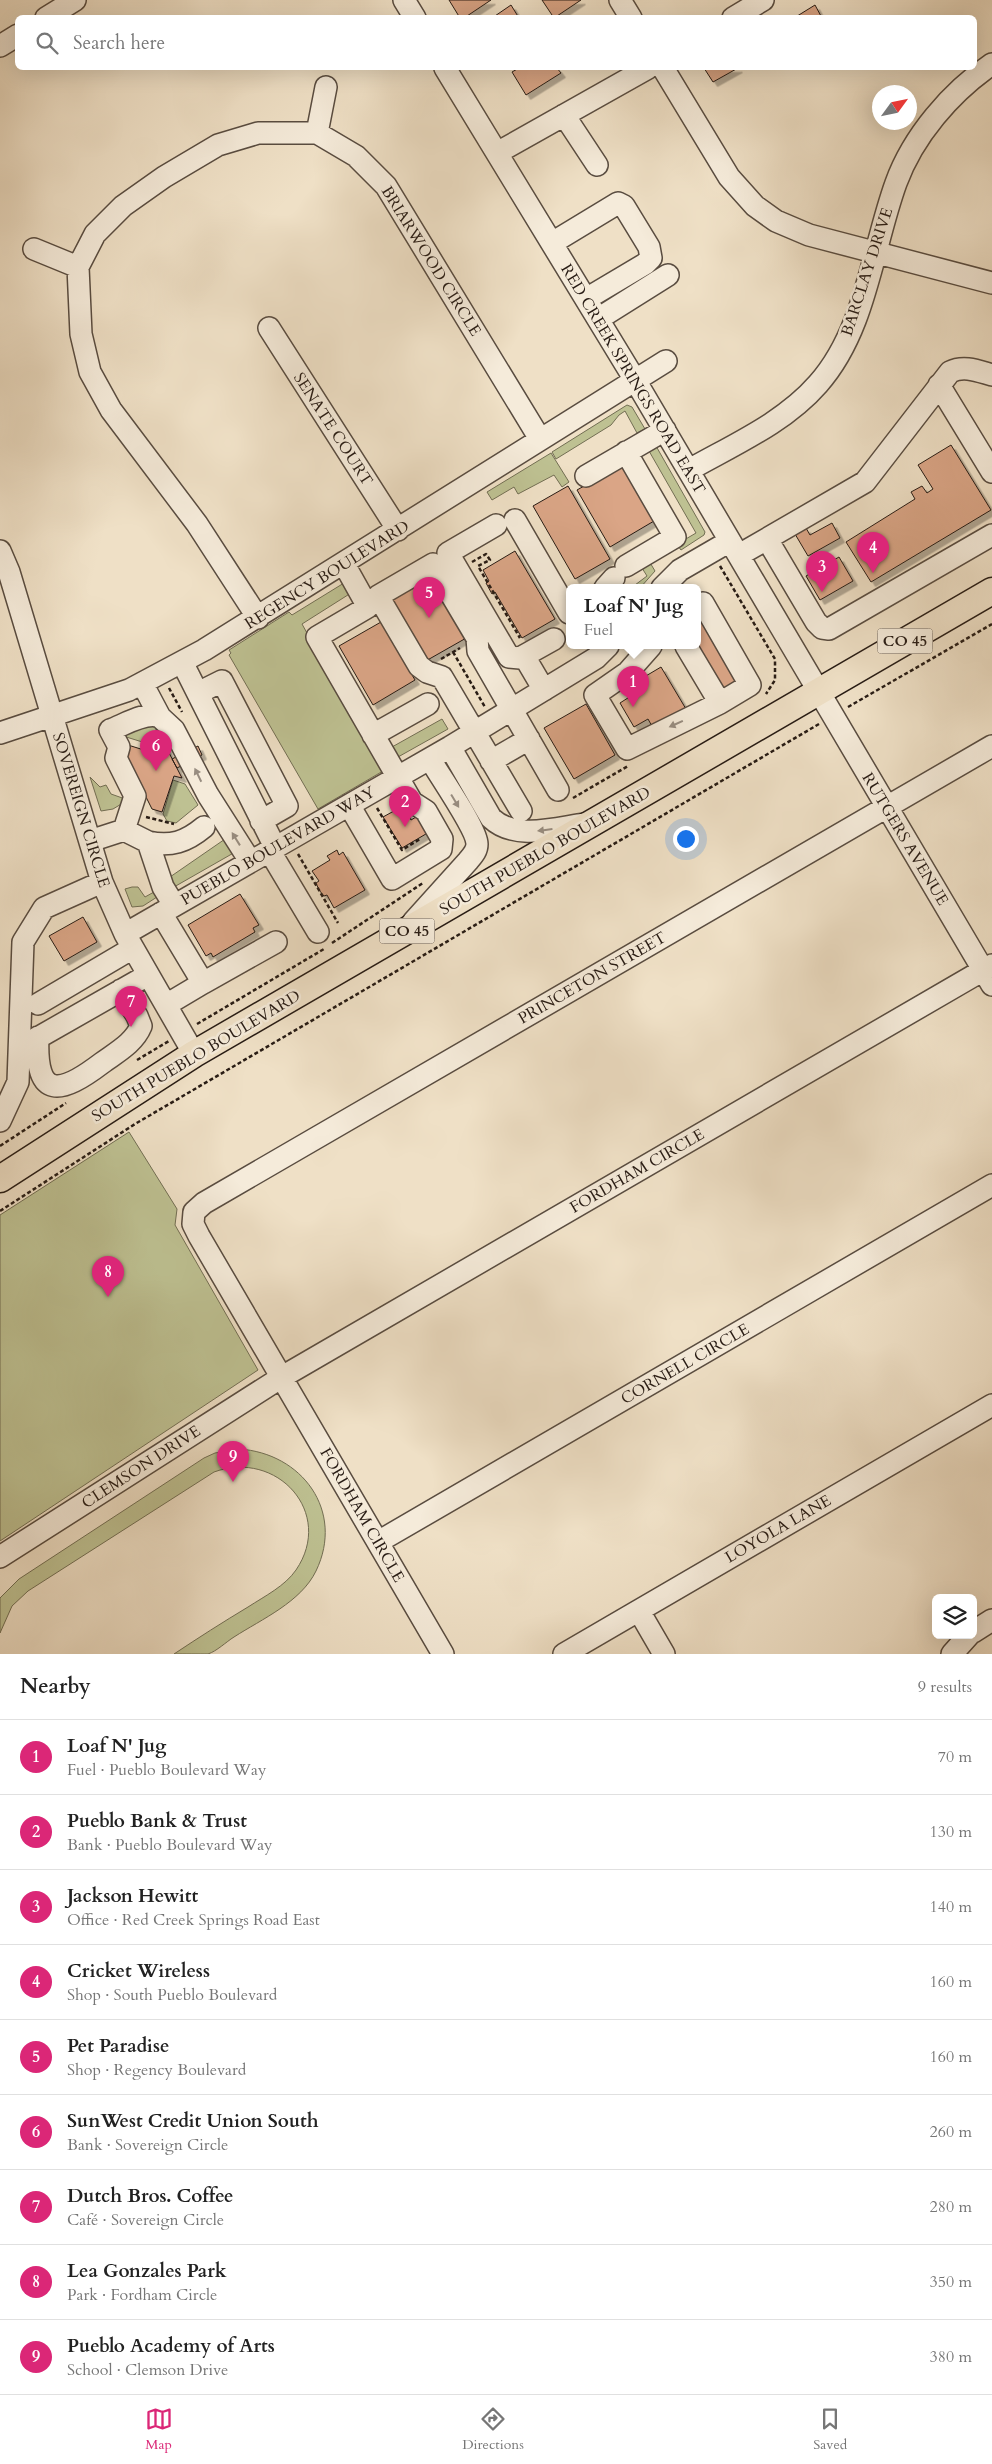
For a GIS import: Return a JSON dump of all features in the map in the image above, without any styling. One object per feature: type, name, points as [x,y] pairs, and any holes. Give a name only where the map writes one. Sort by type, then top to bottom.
[{"type":"main road","name":"SOUTH PUEBLO BOULEVARD","points":[[0,1179],[194,1054],[992,591]]},
{"type":"street","points":[[51,15],[75,0]]},
{"type":"street","points":[[404,0],[413,15]]},
{"type":"street","points":[[620,0],[629,15]]},
{"type":"street","points":[[738,15],[763,0]]},
{"type":"street","name":"BARCLAY DRIVE","points":[[689,470],[769,424],[796,406],[819,383],[837,356],[850,329],[896,183],[908,156],[928,126],[955,95],[992,64]]},
{"type":"street","name":"RED CREEK SPRINGS ROAD EAST","points":[[446,70],[689,470],[818,692]]},
{"type":"street","points":[[497,153],[644,70]]},
{"type":"street","points":[[663,70],[729,177],[755,206],[776,221],[809,235],[875,254],[992,283]]},
{"type":"street","points":[[316,133],[326,87]]},
{"type":"street","points":[[564,115],[597,165]]},
{"type":"street","name":"BRIARWOOD CIRCLE","points":[[258,618],[197,524],[111,410],[90,372],[81,334],[78,267],[95,234],[123,206],[164,177],[218,145],[258,133],[316,133],[356,156],[386,186],[540,440]]},
{"type":"street","points":[[552,244],[618,203],[624,206],[649,248],[651,258],[645,264],[586,299]]},
{"type":"street","points":[[34,249],[78,267]]},
{"type":"street","points":[[598,319],[668,275]]},
{"type":"street","name":"SENATE COURT","points":[[269,328],[398,530]]},
{"type":"street","name":"REGENCY BOULEVARD","points":[[0,734],[190,677],[258,618],[666,361]]},
{"type":"street","points":[[666,584],[680,570],[734,548],[767,539],[865,482],[950,372],[957,369],[968,369],[992,375]]},
{"type":"street","points":[[939,385],[992,472]]},
{"type":"street","points":[[586,476],[665,430]]},
{"type":"street","points":[[615,577],[675,537],[626,452]]},
{"type":"street","points":[[554,639],[526,647],[515,659],[506,653],[470,566],[448,553],[506,522],[566,609]]},
{"type":"street","points":[[767,539],[816,622],[822,628],[829,629],[992,535]]},
{"type":"street","points":[[665,543],[680,570]]},
{"type":"street","name":"SOVEREIGN CIRCLE","points":[[0,552],[9,572],[54,717],[102,882],[129,941],[194,1054]]},
{"type":"street","points":[[344,564],[368,607],[317,638],[412,802],[426,811],[442,839],[443,845],[439,852],[392,878],[349,805]]},
{"type":"street","points":[[521,811],[442,677],[423,670],[378,596],[433,564],[477,638],[478,651],[563,796]]},
{"type":"street","points":[[648,649],[628,672],[594,695],[629,757],[750,685],[703,603],[701,604]]},
{"type":"street","points":[[526,647],[544,690]]},
{"type":"street","points":[[688,649],[720,703]]},
{"type":"street","points":[[594,654],[601,691]]},
{"type":"street","name":"PUEBLO BOULEVARD WAY","points":[[38,1004],[129,941],[168,909],[512,710],[544,690],[594,654]]},
{"type":"street","points":[[190,677],[261,821],[272,848],[318,932]]},
{"type":"street","points":[[190,677],[222,681],[287,806],[261,821]]},
{"type":"street","points":[[146,690],[160,717],[174,730],[208,795],[250,861]]},
{"type":"street","name":"RUTGERS AVENUE","points":[[818,692],[989,973]]},
{"type":"street","points":[[373,735],[428,704]]},
{"type":"street","points":[[90,841],[127,821],[135,796],[116,758],[119,747],[110,730],[146,716],[154,715],[160,717]]},
{"type":"street","points":[[491,761],[529,739]]},
{"type":"street","name":"PRINCETON STREET","points":[[194,1212],[212,1198],[992,746]]},
{"type":"street","points":[[450,747],[491,818],[502,827],[533,831],[593,823]]},
{"type":"street","points":[[404,933],[476,851],[477,844],[472,829],[430,759]]},
{"type":"street","points":[[127,821],[148,842],[163,887],[168,909],[203,983]]},
{"type":"street","points":[[148,842],[160,844],[180,843],[204,827]]},
{"type":"street","points":[[102,882],[44,908],[23,942],[35,1039],[56,1072],[64,1073],[95,1056],[117,1052],[136,1037],[141,1026],[121,990]]},
{"type":"street","points":[[166,1005],[276,942]]},
{"type":"street","name":"FORDHAM CIRCLE","points":[[282,1377],[989,973]]},
{"type":"street","points":[[0,1121],[35,1039],[148,975]]},
{"type":"street","name":"CORNELL CIRCLE","points":[[378,1542],[992,1185]]},
{"type":"street","name":"FORDHAM CIRCLE","points":[[194,1212],[193,1224],[198,1236],[443,1654]]},
{"type":"street","name":"CLEMSON DRIVE","points":[[0,1556],[282,1377]]},
{"type":"street","name":"LOYOLA LANE","points":[[564,1654],[992,1405]]},
{"type":"street","points":[[639,1610],[664,1654]]},
{"type":"street","points":[[977,1629],[992,1620]]},
{"type":"street","points":[[952,1654],[965,1639]]},
{"type":"path","points":[[486,554],[490,560],[470,566],[486,554]]},
{"type":"path","points":[[714,564],[722,567],[775,659],[775,680],[770,691],[761,697]]},
{"type":"path","points":[[470,566],[526,647]]},
{"type":"path","points":[[0,1211],[135,1124],[992,624]]},
{"type":"path","points":[[423,670],[477,638]]},
{"type":"path","points":[[453,652],[486,709]]},
{"type":"path","points":[[146,690],[190,677]]},
{"type":"path","points":[[563,796],[629,757]]},
{"type":"path","points":[[376,804],[402,850],[420,839]]},
{"type":"path","points":[[127,821],[177,824]]},
{"type":"path","points":[[296,850],[338,923]]},
{"type":"green space","points":[[627,405],[632,407],[645,429],[637,433],[625,411],[611,425],[556,459],[552,452]]},
{"type":"green space","points":[[656,446],[705,532],[704,535],[681,550],[678,546],[679,543],[696,533],[649,451]]},
{"type":"green space","points":[[551,453],[569,482],[562,487],[554,475],[518,494],[514,487],[492,500],[487,492]]},
{"type":"green space","points":[[649,561],[655,571],[644,584],[636,584],[647,576],[642,568]]},
{"type":"green space","points":[[344,583],[351,593],[302,624],[383,771],[318,809],[229,655],[231,653],[229,650],[289,612],[292,615]]},
{"type":"green space","points":[[442,719],[448,729],[398,757],[392,747]]},
{"type":"green space","points":[[151,723],[154,725],[165,749],[123,736],[122,734]]},
{"type":"green space","points":[[90,777],[100,787],[106,785],[111,794],[128,800],[113,809],[101,811]]},
{"type":"green space","points":[[173,780],[185,784],[198,805],[176,823],[167,821],[163,814]]},
{"type":"green space","points":[[228,837],[237,851],[174,887],[170,877]]},
{"type":"green space","points":[[138,887],[145,897],[154,892],[157,897],[143,906],[132,907],[125,889]]},
{"type":"green space","points":[[129,1132],[177,1209],[175,1225],[258,1370],[0,1541],[0,1215]]},
{"type":"green space","points":[[239,1449],[262,1453],[282,1461],[299,1474],[312,1489],[321,1507],[325,1527],[324,1549],[316,1571],[301,1592],[291,1601],[211,1653],[174,1654],[280,1586],[296,1570],[306,1548],[308,1527],[304,1508],[293,1491],[278,1478],[259,1470],[237,1467],[214,1472],[28,1591],[12,1606],[0,1633],[0,1598],[19,1579],[204,1458],[215,1453]]},
{"type":"building","points":[[449,0],[491,0],[468,15],[458,15]]},
{"type":"building","points":[[542,0],[581,0],[558,15],[552,15]]},
{"type":"building","points":[[511,5],[517,15],[496,15]]},
{"type":"building","points":[[815,5],[820,15],[799,15]]},
{"type":"building","points":[[516,70],[559,70],[561,73],[526,95],[512,72]]},
{"type":"building","points":[[705,70],[734,70],[713,82]]},
{"type":"building","points":[[951,445],[991,510],[871,582],[846,542],[915,499],[911,492],[922,486],[927,493],[933,489],[918,465]]},
{"type":"building","points":[[621,465],[654,521],[610,547],[577,490]]},
{"type":"building","points":[[568,486],[610,559],[575,579],[533,506]]},
{"type":"building","points":[[832,523],[840,538],[808,556],[795,534],[806,528],[810,535]]},
{"type":"building","points":[[515,551],[555,619],[522,638],[495,592],[492,594],[486,583],[489,581],[483,570]]},
{"type":"building","points":[[839,557],[853,581],[820,600],[806,576]]},
{"type":"building","points":[[433,576],[468,637],[424,662],[389,601]]},
{"type":"building","points":[[704,613],[745,684],[725,695],[699,649],[701,649],[701,615]]},
{"type":"building","points":[[381,622],[415,680],[373,705],[339,646]]},
{"type":"building","points":[[661,667],[686,709],[653,728],[648,719],[634,727],[620,703],[634,694],[629,686]]},
{"type":"building","points":[[586,704],[615,755],[574,779],[544,728]]},
{"type":"building","points":[[128,745],[163,756],[166,747],[182,778],[174,776],[162,812],[152,809],[125,755]]},
{"type":"building","points":[[198,746],[202,755],[177,768],[172,759]]},
{"type":"building","points":[[403,806],[411,820],[421,814],[431,831],[402,848],[383,817]]},
{"type":"building","points":[[337,850],[339,855],[343,852],[365,890],[334,908],[327,895],[324,896],[319,890],[316,883],[319,881],[312,871],[330,860],[327,856]]},
{"type":"building","points":[[240,894],[259,925],[253,928],[255,932],[213,957],[211,953],[206,956],[188,925]]},
{"type":"building","points":[[83,917],[97,942],[64,961],[49,936]]},
{"type":"place","name":"Cricket Wireless","points":[[873,573]]},
{"type":"place","name":"Jackson Hewitt","points":[[822,592]]},
{"type":"place","name":"Pet Paradise","points":[[429,618]]},
{"type":"place","name":"Loaf N' Jug","points":[[633,707]]},
{"type":"place","name":"SunWest Credit Union South","points":[[156,771]]},
{"type":"place","name":"Pueblo Bank & Trust","points":[[405,827]]},
{"type":"place","name":"Dutch Bros. Coffee","points":[[131,1027]]},
{"type":"place","name":"Lea Gonzales Park","points":[[108,1297]]},
{"type":"place","name":"Pueblo Academy of Arts","points":[[233,1482]]}]
